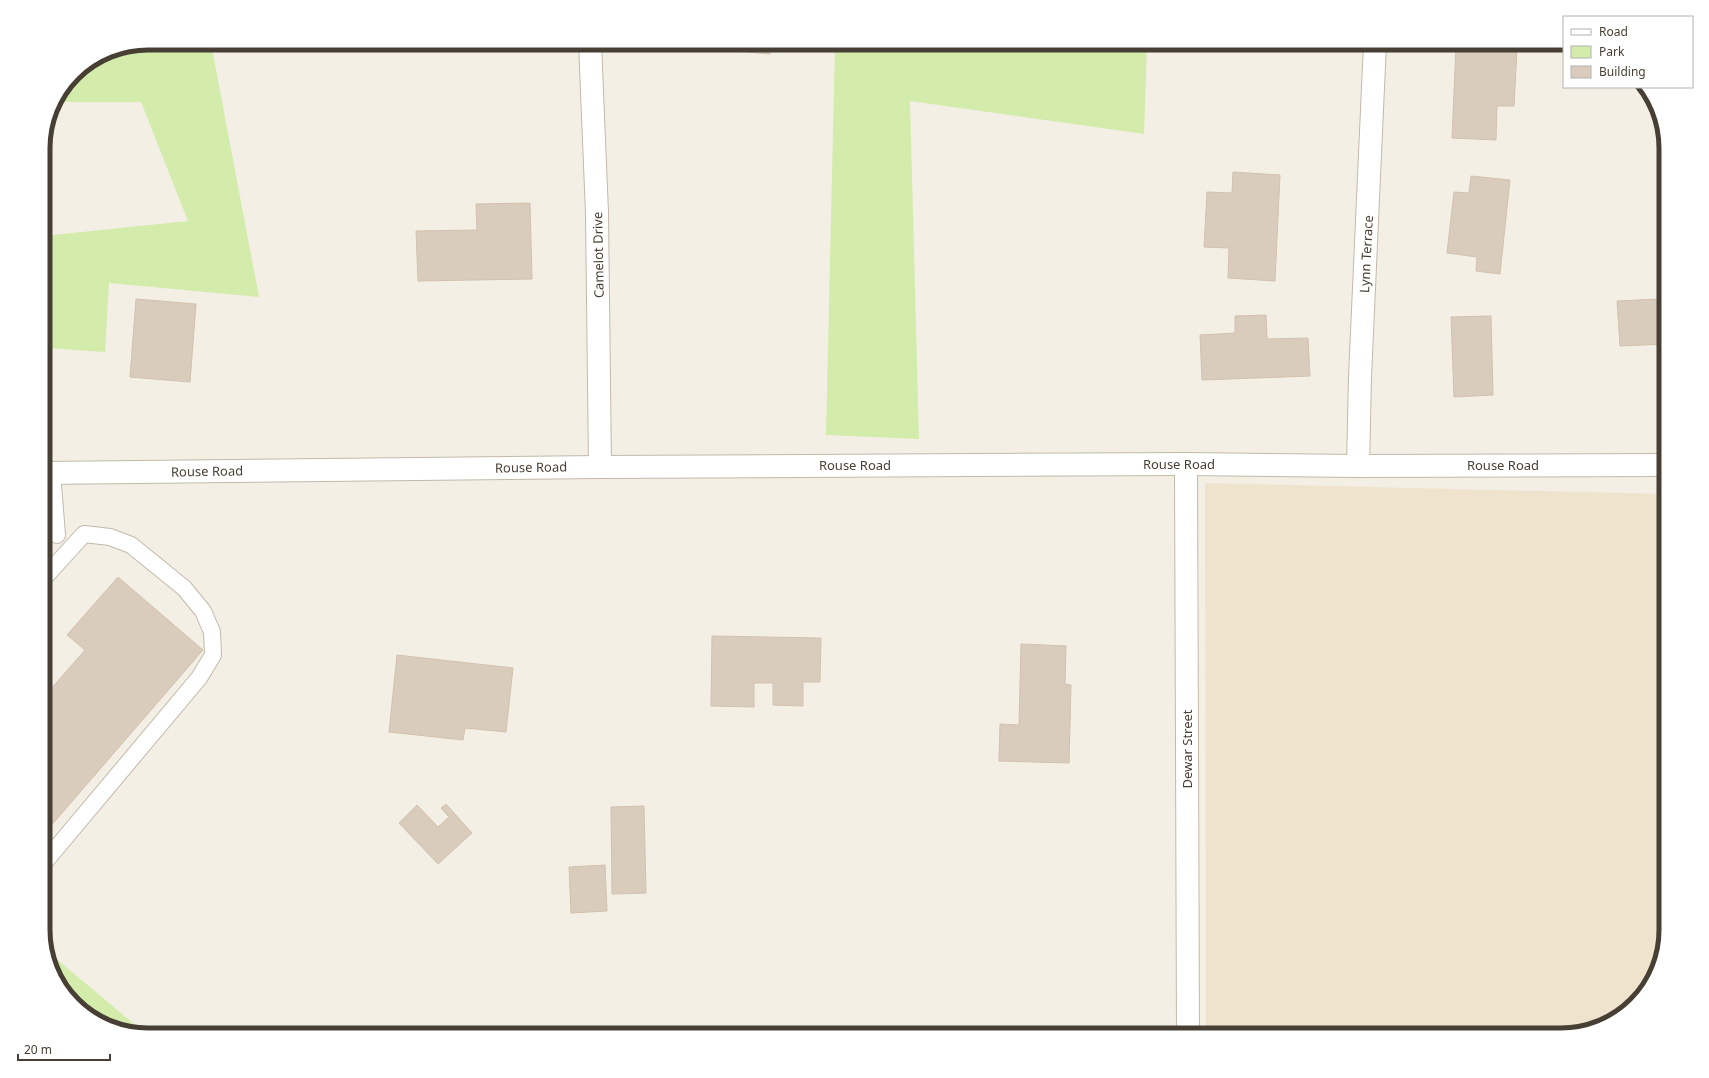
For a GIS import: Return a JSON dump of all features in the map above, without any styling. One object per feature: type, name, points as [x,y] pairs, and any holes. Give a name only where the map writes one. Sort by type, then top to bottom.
[{"type":"street","name":"Camelot Drive","points":[[590,50],[597,213],[600,467]]},
{"type":"street","name":"Lynn Terrace","points":[[1358,466],[1360,377],[1375,50]]},
{"type":"street","name":"Rouse Road","points":[[50,473],[600,467],[1186,464],[1358,466],[1659,465]]},
{"type":"street","name":"Dewar Street","points":[[1186,464],[1188,1028]]},
{"type":"lane","points":[[50,536],[84,534],[110,537],[131,545],[184,588],[203,611],[212,632],[213,654],[200,678],[50,856]]},
{"type":"lane","points":[[50,571],[84,534]]},
{"type":"shaded area","points":[[1205,483],[1659,494],[1659,930],[1656,956],[1652,968],[1643,985],[1635,995],[1621,1008],[1599,1021],[1587,1025],[1561,1028],[1206,1028]]},
{"type":"green space","points":[[148,50],[212,50],[259,297],[109,283],[105,352],[50,348],[50,235],[188,221],[141,102],[61,102],[66,93],[83,74],[93,66],[110,57],[129,52]]},
{"type":"green space","points":[[835,50],[1147,50],[1144,134],[910,101],[919,439],[826,435]]},
{"type":"green space","points":[[54,957],[138,1027],[122,1025],[110,1021],[93,1012],[83,1004],[70,990],[63,979],[57,968]]},
{"type":"building","points":[[722,50],[770,50],[770,54]]},
{"type":"building","points":[[1456,50],[1517,50],[1514,106],[1497,106],[1496,140],[1452,138]]},
{"type":"building","points":[[1233,172],[1280,175],[1275,281],[1228,278],[1229,248],[1204,247],[1207,192],[1232,193]]},
{"type":"building","points":[[1471,176],[1510,180],[1500,274],[1476,271],[1477,257],[1447,253],[1454,192],[1469,193]]},
{"type":"building","points":[[530,203],[532,279],[418,281],[416,231],[477,230],[476,204]]},
{"type":"building","points":[[1658,276],[1659,276],[1659,299]]},
{"type":"building","points":[[136,299],[196,304],[190,382],[130,377]]},
{"type":"building","points":[[1659,299],[1659,344],[1620,346],[1617,301]]},
{"type":"building","points":[[1266,315],[1267,339],[1308,338],[1310,376],[1202,380],[1200,335],[1235,333],[1235,316]]},
{"type":"building","points":[[1491,316],[1493,395],[1454,397],[1451,317]]},
{"type":"building","points":[[118,577],[203,650],[50,827],[50,690],[85,650],[67,635]]},
{"type":"building","points":[[712,636],[821,638],[820,682],[803,682],[803,706],[773,705],[773,683],[754,683],[754,707],[711,706]]},
{"type":"building","points":[[1021,644],[1066,646],[1065,684],[1071,685],[1069,763],[999,761],[1000,724],[1019,725]]},
{"type":"building","points":[[397,655],[513,668],[506,732],[465,728],[463,740],[389,732]]},
{"type":"building","points":[[446,804],[472,833],[438,864],[399,823],[417,805],[438,827],[449,817],[441,808]]},
{"type":"building","points":[[644,806],[646,893],[612,894],[611,807]]},
{"type":"building","points":[[605,865],[607,911],[571,913],[569,867]]}]
